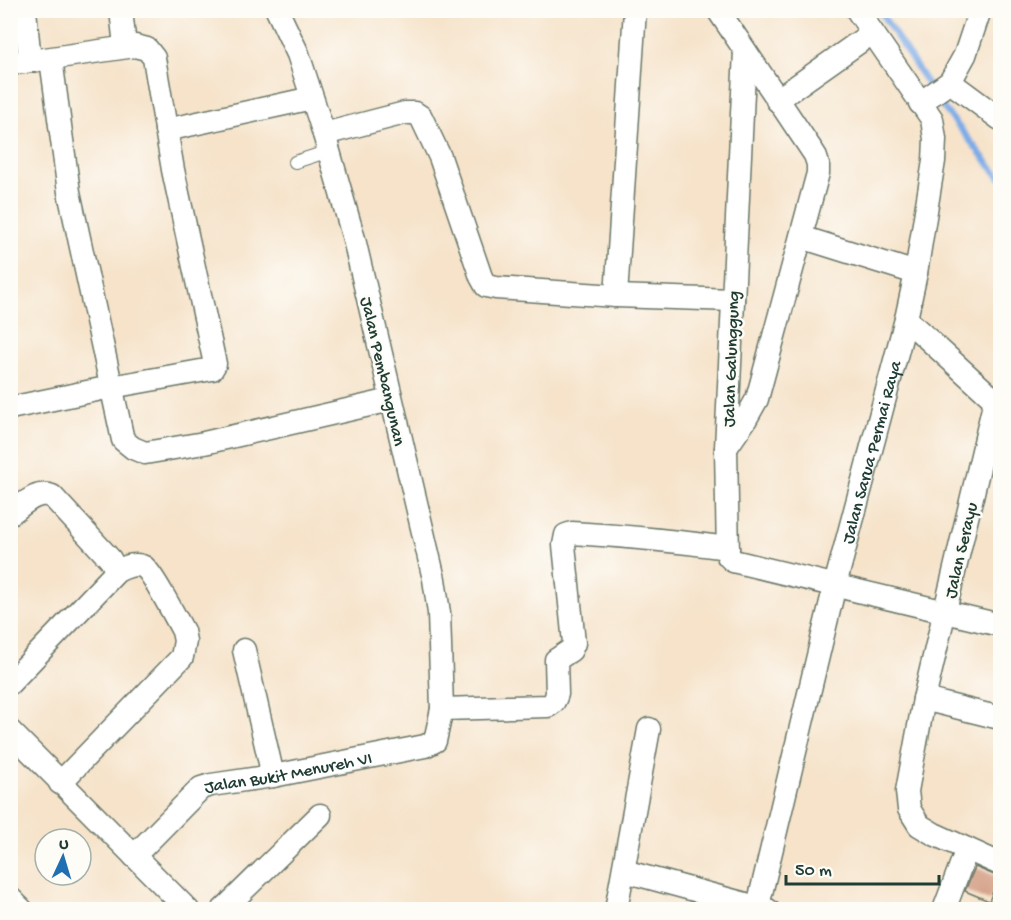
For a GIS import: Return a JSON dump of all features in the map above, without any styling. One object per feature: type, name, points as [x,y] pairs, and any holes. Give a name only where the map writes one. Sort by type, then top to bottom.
[{"type":"street","points":[[25,10],[30,61],[69,192],[123,440],[133,448],[145,453],[204,443],[391,400]]},
{"type":"street","points":[[121,10],[125,46]]},
{"type":"street","name":"Jalan Pembangunan","points":[[276,10],[298,54],[354,239],[434,579],[439,613],[442,709],[435,741]]},
{"type":"street","points":[[616,296],[635,10]]},
{"type":"street","points":[[718,10],[815,154],[818,164],[818,173],[757,399],[726,448]]},
{"type":"street","name":"Jalan Sarua Permai Raya","points":[[761,909],[835,585],[906,319],[916,273],[934,161],[935,139],[932,119],[935,93],[872,33],[857,10]]},
{"type":"street","points":[[980,10],[965,55],[935,93],[1000,119]]},
{"type":"street","points":[[777,100],[872,33]]},
{"type":"street","points":[[10,408],[212,369],[215,364],[173,170],[154,58],[147,49],[125,46],[30,61]]},
{"type":"street","name":"Jalan Galunggung","points":[[728,548],[726,448],[745,51]]},
{"type":"street","points":[[166,130],[312,98]]},
{"type":"street","points":[[326,142],[405,113],[414,113],[421,117],[440,157],[486,286],[616,296],[733,300]]},
{"type":"street","points":[[801,237],[916,273]]},
{"type":"street","points":[[906,319],[998,402]]},
{"type":"street","name":"Jalan Serayu","points":[[998,402],[924,699],[907,791],[909,809],[919,825],[1000,864]]},
{"type":"street","points":[[10,514],[35,496],[45,494],[51,496],[110,559],[117,571]]},
{"type":"street","points":[[442,709],[548,706],[556,700],[556,660],[571,650],[574,643],[564,545],[566,535],[572,533],[669,540],[728,548],[728,556],[733,561],[1000,625]]},
{"type":"street","points":[[10,683],[117,571],[137,564],[148,570],[183,631],[185,641],[182,657],[60,783]]},
{"type":"street","points":[[244,650],[273,777]]},
{"type":"street","points":[[924,699],[1000,718]]},
{"type":"street","points":[[616,909],[649,729]]},
{"type":"street","points":[[10,731],[188,909]]},
{"type":"street","name":"Jalan Bukit Menureh VI","points":[[134,856],[201,788],[273,777],[425,746],[435,741]]},
{"type":"street","points":[[224,909],[320,815]]},
{"type":"street","points":[[944,909],[967,849]]},
{"type":"street","points":[[624,871],[761,909]]},
{"type":"street","points":[[10,898],[22,909]]},
{"type":"lane","points":[[295,162],[326,142]]},
{"type":"building","points":[[975,867],[999,877],[989,901],[965,891]]},
{"type":"waterway","points":[[879,10],[942,106],[1000,178]]}]
